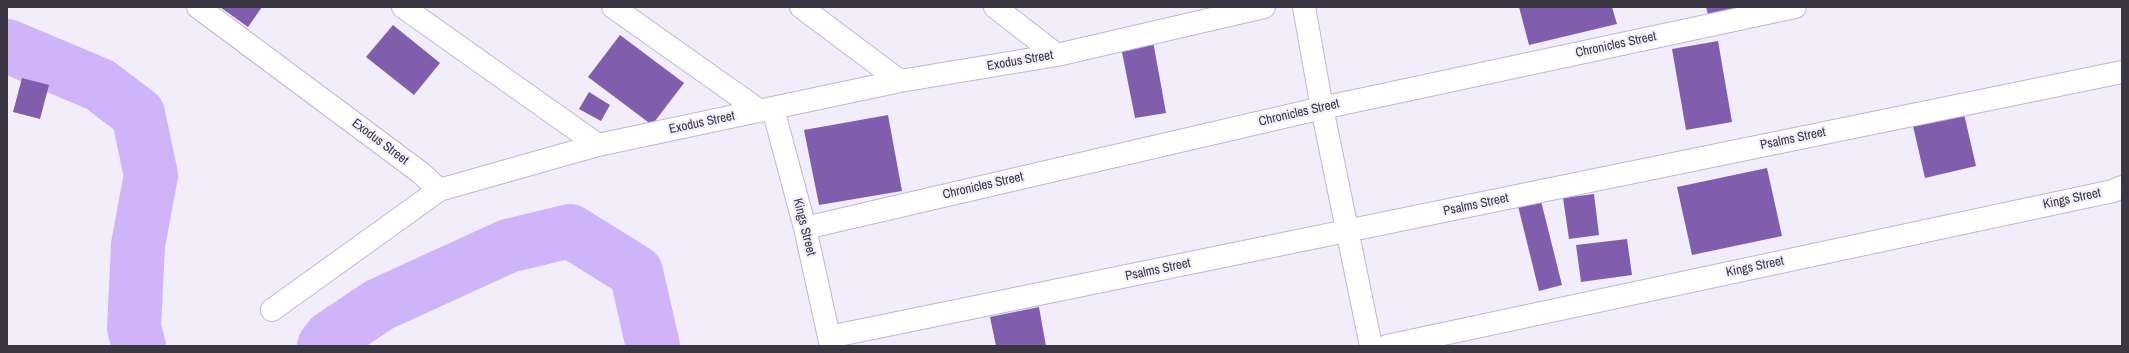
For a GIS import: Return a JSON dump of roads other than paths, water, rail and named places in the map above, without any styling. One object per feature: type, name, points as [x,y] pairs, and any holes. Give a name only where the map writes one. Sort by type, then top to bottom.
[{"type":"street","points":[[403,7],[598,145]]},
{"type":"street","points":[[613,7],[766,110]]},
{"type":"street","points":[[801,7],[900,81]]},
{"type":"street","points":[[995,7],[1057,55]]},
{"type":"street","name":"Exodus Street","points":[[201,8],[421,173],[439,190],[598,145],[900,81],[1057,55],[1264,7]]},
{"type":"street","points":[[1304,7],[1322,108],[1372,346]]},
{"type":"street","name":"Chronicles Street","points":[[805,228],[1322,108],[1795,7]]},
{"type":"street","name":"Psalms Street","points":[[830,341],[1348,231],[2122,72]]},
{"type":"street","name":"Kings Street","points":[[766,110],[805,228],[830,341]]},
{"type":"street","name":"Kings Street","points":[[1387,346],[2105,192],[2122,187]]},
{"type":"street","points":[[272,310],[439,190]]},
{"type":"waterway","points":[[7,46],[100,85],[138,114],[151,175],[138,245],[134,328],[139,346]]},
{"type":"waterway","points":[[324,346],[330,338],[379,305],[508,246],[570,231],[636,272],[653,346]]}]
